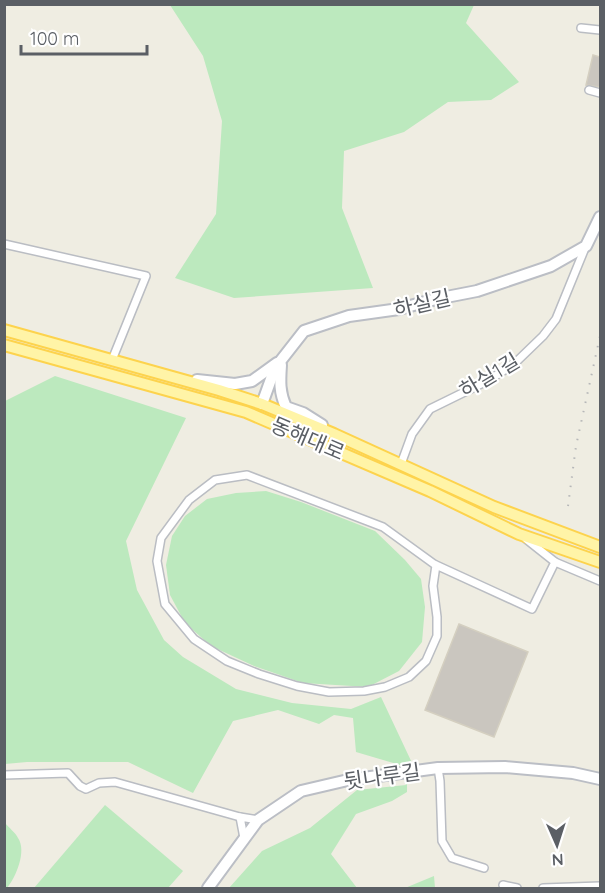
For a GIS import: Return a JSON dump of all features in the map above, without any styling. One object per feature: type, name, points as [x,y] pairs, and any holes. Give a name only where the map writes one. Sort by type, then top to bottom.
[{"type":"main road","name":"동해대로","points":[[4,330],[262,404],[494,507],[600,547]]},
{"type":"main road","name":"동해대로","points":[[4,345],[126,377],[258,417],[430,491],[519,534],[600,562]]},
{"type":"main road","points":[[258,417],[262,404]]},
{"type":"street","points":[[581,28],[600,30]]},
{"type":"street","points":[[589,90],[600,93]]},
{"type":"street","points":[[586,246],[600,218]]},
{"type":"street","points":[[4,244],[146,276],[112,360]]},
{"type":"street","name":"하실길","points":[[262,404],[275,368],[304,331],[349,316],[399,309],[477,291],[551,266],[586,246]]},
{"type":"street","name":"하실1길","points":[[401,464],[412,434],[430,409],[487,381],[514,364],[543,336],[556,319],[586,246]]},
{"type":"street","points":[[156,373],[178,374],[204,382],[236,384],[252,381],[282,359]]},
{"type":"street","points":[[282,359],[279,382],[281,396],[286,407],[303,413],[334,434]]},
{"type":"street","points":[[436,565],[434,586],[436,636],[426,661],[409,677],[385,687],[364,691],[329,692],[297,686],[259,674],[227,661],[194,639],[165,604],[157,561],[161,538],[189,500],[216,480],[248,475],[383,527],[436,565],[532,609],[555,562]]},
{"type":"street","points":[[519,534],[555,562],[600,581]]},
{"type":"street","name":"뒷나루길","points":[[208,888],[258,820],[301,790],[348,780],[438,768],[505,767],[573,773],[600,779]]},
{"type":"street","points":[[438,768],[441,781],[442,841],[452,858],[484,868]]},
{"type":"street","points":[[4,775],[68,773],[80,786],[87,789],[99,783],[115,782],[258,820]]},
{"type":"street","points":[[240,817],[244,838]]},
{"type":"street","points":[[503,885],[517,888]]},
{"type":"street","points":[[543,888],[600,886]]},
{"type":"green space","points":[[170,5],[474,5],[466,23],[519,82],[491,100],[448,102],[404,132],[344,151],[342,208],[373,288],[234,298],[175,278],[216,214],[222,121],[203,56]]},
{"type":"green space","points":[[55,376],[186,418],[126,541],[137,590],[164,640],[183,657],[236,689],[292,703],[351,709],[381,697],[413,765],[407,792],[392,801],[356,814],[331,854],[357,888],[229,888],[262,851],[310,828],[357,790],[406,785],[400,765],[356,752],[353,718],[334,715],[319,724],[278,710],[233,721],[193,793],[128,762],[5,764],[5,401]]},
{"type":"green space","points":[[266,491],[375,531],[421,579],[425,607],[422,642],[399,671],[368,687],[303,683],[254,666],[211,646],[185,623],[170,595],[166,565],[172,536],[185,516],[207,499],[236,493]]},
{"type":"green space","points":[[105,805],[183,871],[168,888],[34,888]]},
{"type":"green space","points":[[5,823],[17,836],[21,850],[17,871],[7,888],[4,888]]},
{"type":"green space","points":[[434,876],[435,888],[405,888]]},
{"type":"building","points":[[593,55],[600,57],[600,87],[586,85]]},
{"type":"building","points":[[459,624],[528,652],[494,737],[425,710]]},
{"type":"railway","points":[[568,506],[576,446],[600,336]]}]
